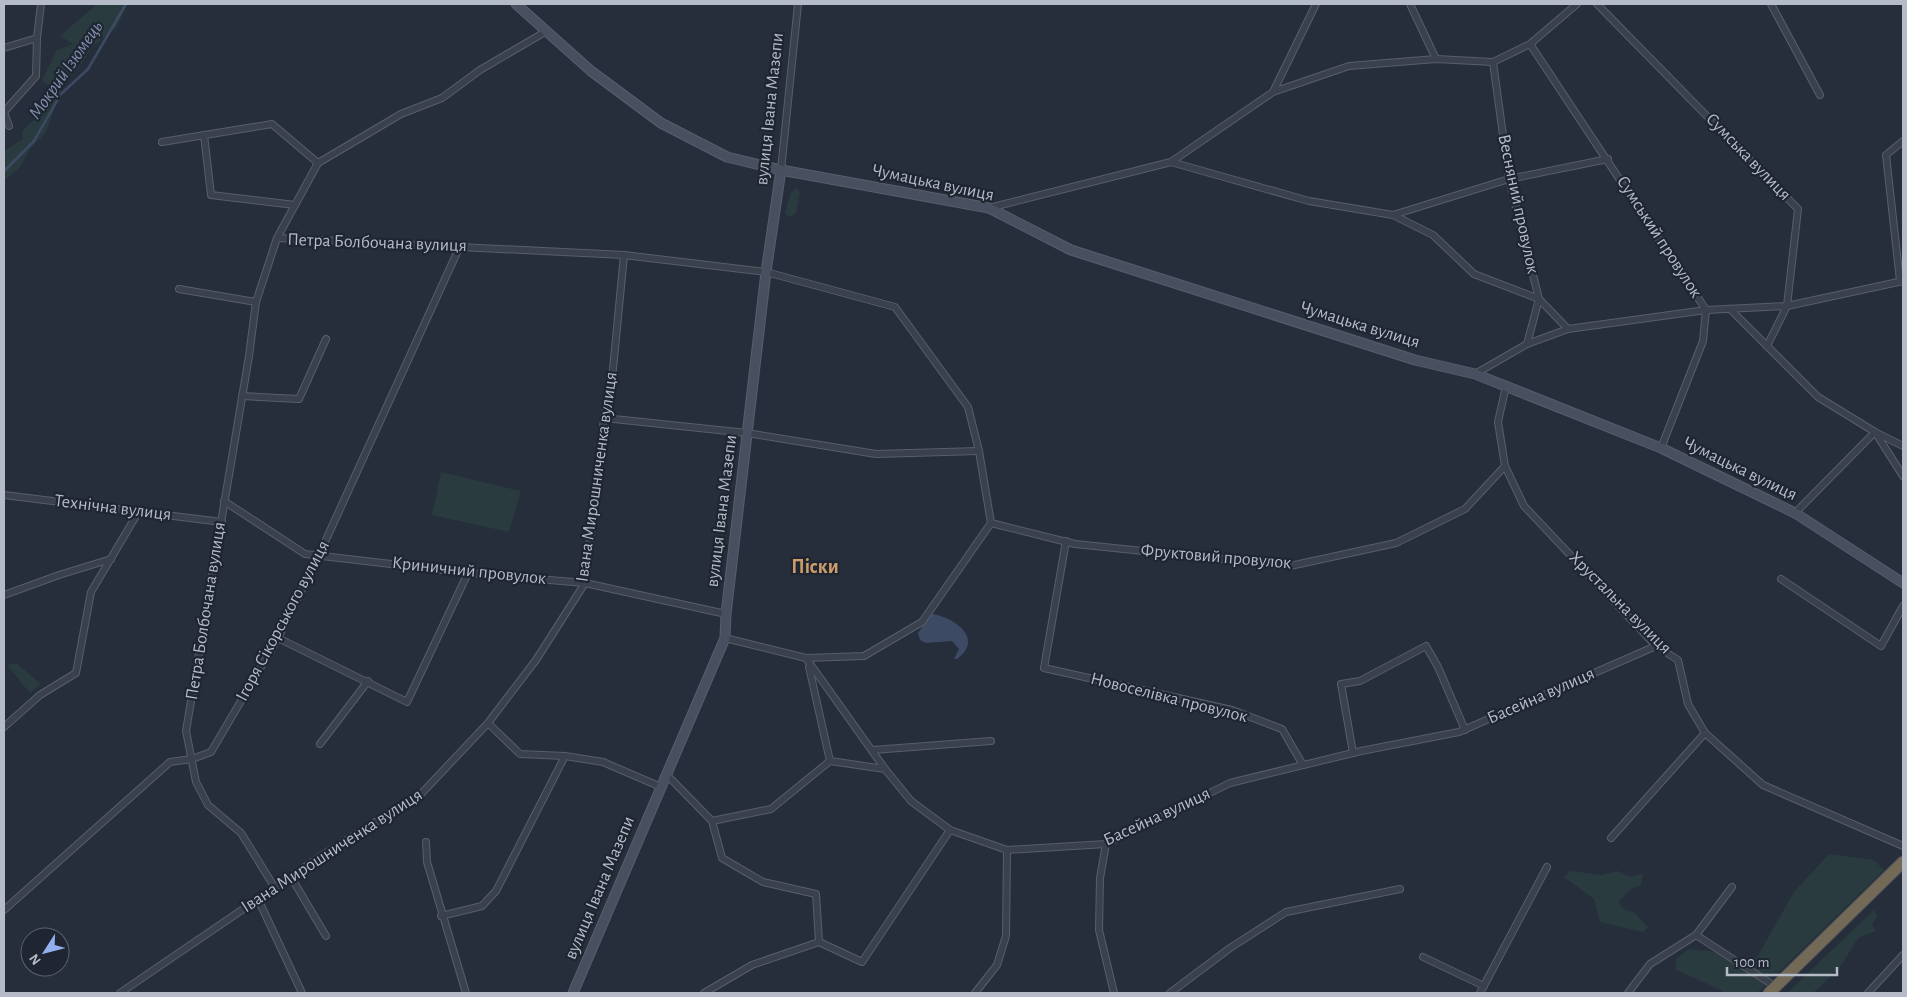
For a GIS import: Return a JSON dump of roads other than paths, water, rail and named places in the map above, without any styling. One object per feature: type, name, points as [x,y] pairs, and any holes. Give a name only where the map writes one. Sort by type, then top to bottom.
[{"type":"highway","points":[[1773,990],[1903,862]]},
{"type":"street","points":[[9,126],[4,112],[36,76],[40,4]]},
{"type":"street","name":"Чумацька вулиця","points":[[516,4],[545,32],[591,71],[661,123],[727,157],[781,170],[989,208],[1071,250],[1415,360],[1475,374],[1661,448],[1795,514],[1903,583]]},
{"type":"street","name":"вулиця Івана Мазепи","points":[[574,993],[726,638],[726,614],[766,272],[781,170],[798,4]]},
{"type":"street","points":[[1273,92],[1316,4]]},
{"type":"street","points":[[1410,4],[1436,59]]},
{"type":"street","points":[[989,208],[1171,162],[1273,92],[1349,66],[1436,59],[1493,62],[1530,44],[1577,4]]},
{"type":"street","name":"Сумська вулиця","points":[[1597,4],[1798,209],[1787,306],[1767,346]]},
{"type":"street","points":[[1771,4],[1820,96]]},
{"type":"street","points":[[277,238],[318,163],[401,114],[442,98],[480,70],[545,32]]},
{"type":"street","points":[[4,48],[38,38]]},
{"type":"street","name":"Сумський провулок","points":[[1530,44],[1608,159],[1706,310],[1703,341],[1661,448]]},
{"type":"street","name":"Весняний провулок","points":[[1493,62],[1509,180],[1538,299],[1527,344]]},
{"type":"street","points":[[162,142],[272,124],[318,163]]},
{"type":"street","points":[[204,135],[211,195],[295,205]]},
{"type":"street","points":[[1475,374],[1527,344],[1568,329],[1706,310],[1787,306],[1902,281],[1886,155],[1903,141]]},
{"type":"street","points":[[1393,215],[1509,180],[1608,159]]},
{"type":"street","points":[[1171,162],[1309,201],[1393,215],[1433,235],[1474,274],[1538,299],[1568,329]]},
{"type":"street","name":"Петра Болбочана вулиця","points":[[275,888],[241,833],[208,806],[196,782],[186,731],[222,522],[256,302],[277,238],[624,254],[766,272],[895,307],[968,407],[979,451],[991,523]]},
{"type":"street","name":"Ігоря Сікорського вулиця","points":[[4,910],[170,762],[192,759],[211,752],[278,638],[319,555],[460,246]]},
{"type":"street","name":"Івана Мирошниченка вулиця","points":[[120,993],[291,877],[421,794],[488,723],[536,660],[585,583],[604,418],[613,370],[624,254]]},
{"type":"street","points":[[179,288],[256,302]]},
{"type":"street","points":[[1730,309],[1818,397],[1875,432],[1903,446]]},
{"type":"street","points":[[242,396],[299,399],[326,339]]},
{"type":"street","name":"Хрустальна вулиця","points":[[1506,386],[1498,422],[1505,466],[1524,506],[1656,646],[1678,660],[1688,704],[1706,733],[1763,785],[1903,846]]},
{"type":"street","points":[[604,418],[747,433],[876,454],[979,451]]},
{"type":"street","points":[[1875,432],[1903,476]]},
{"type":"street","points":[[1795,514],[1875,432]]},
{"type":"street","name":"Фруктовий провулок","points":[[991,523],[1066,541],[1290,566],[1396,543],[1465,509],[1505,466]]},
{"type":"street","name":"Технічна вулиця","points":[[4,495],[222,522]]},
{"type":"street","name":"Криничний провулок","points":[[224,501],[305,554],[468,573],[585,583],[726,614]]},
{"type":"street","points":[[4,727],[40,695],[76,673],[91,592],[139,511]]},
{"type":"street","points":[[726,638],[807,661],[864,656],[922,622],[991,523]]},
{"type":"street","name":"Новоселівка провулок","points":[[1066,541],[1044,668],[1232,710],[1282,729],[1303,765]]},
{"type":"street","points":[[4,595],[111,559]]},
{"type":"street","points":[[278,638],[407,702],[468,573]]},
{"type":"street","points":[[1782,579],[1881,646],[1903,606]]},
{"type":"street","points":[[1353,753],[1341,684],[1360,681],[1426,646],[1438,667],[1464,730]]},
{"type":"street","name":"Басейна вулиця","points":[[807,661],[885,769],[911,801],[950,830],[1007,850],[1106,844],[1230,783],[1353,753],[1464,730],[1656,646]]},
{"type":"street","points":[[807,661],[830,761]]},
{"type":"street","points":[[320,744],[368,681]]},
{"type":"street","points":[[488,723],[520,754],[566,756],[604,762],[661,787]]},
{"type":"street","points":[[1611,838],[1706,733]]},
{"type":"street","points":[[873,750],[991,741]]},
{"type":"street","points":[[441,916],[482,906],[496,891],[566,756]]},
{"type":"street","points":[[712,821],[771,809],[830,761],[885,769]]},
{"type":"street","points":[[668,776],[712,821],[722,858],[763,882],[816,894],[819,942]]},
{"type":"street","points":[[704,993],[752,965],[819,942],[862,962],[950,830]]},
{"type":"street","points":[[426,842],[427,862],[441,916],[466,993]]},
{"type":"street","points":[[1106,844],[1100,878],[1099,930],[1114,993]]},
{"type":"street","points":[[975,993],[997,965],[1006,936],[1007,850]]},
{"type":"street","points":[[1480,993],[1547,867]]},
{"type":"street","points":[[291,877],[326,936]]},
{"type":"street","points":[[1628,993],[1650,964],[1696,935],[1732,887]]},
{"type":"street","points":[[1170,993],[1230,948],[1286,912],[1400,888]]},
{"type":"street","points":[[258,899],[302,993]]},
{"type":"street","points":[[1696,935],[1773,990]]},
{"type":"street","points":[[1868,993],[1903,955]]},
{"type":"street","points":[[1423,957],[1484,986]]},
{"type":"water","points":[[932,614],[949,619],[957,624],[967,637],[968,644],[965,651],[957,659],[954,659],[959,649],[952,641],[926,643],[920,640],[918,633]]},
{"type":"waterway","name":"Мокрий Ізюмець","points":[[4,171],[34,141],[61,94],[88,69],[126,4]]},
{"type":"district","name":"Піски","points":[[815,567]]}]
